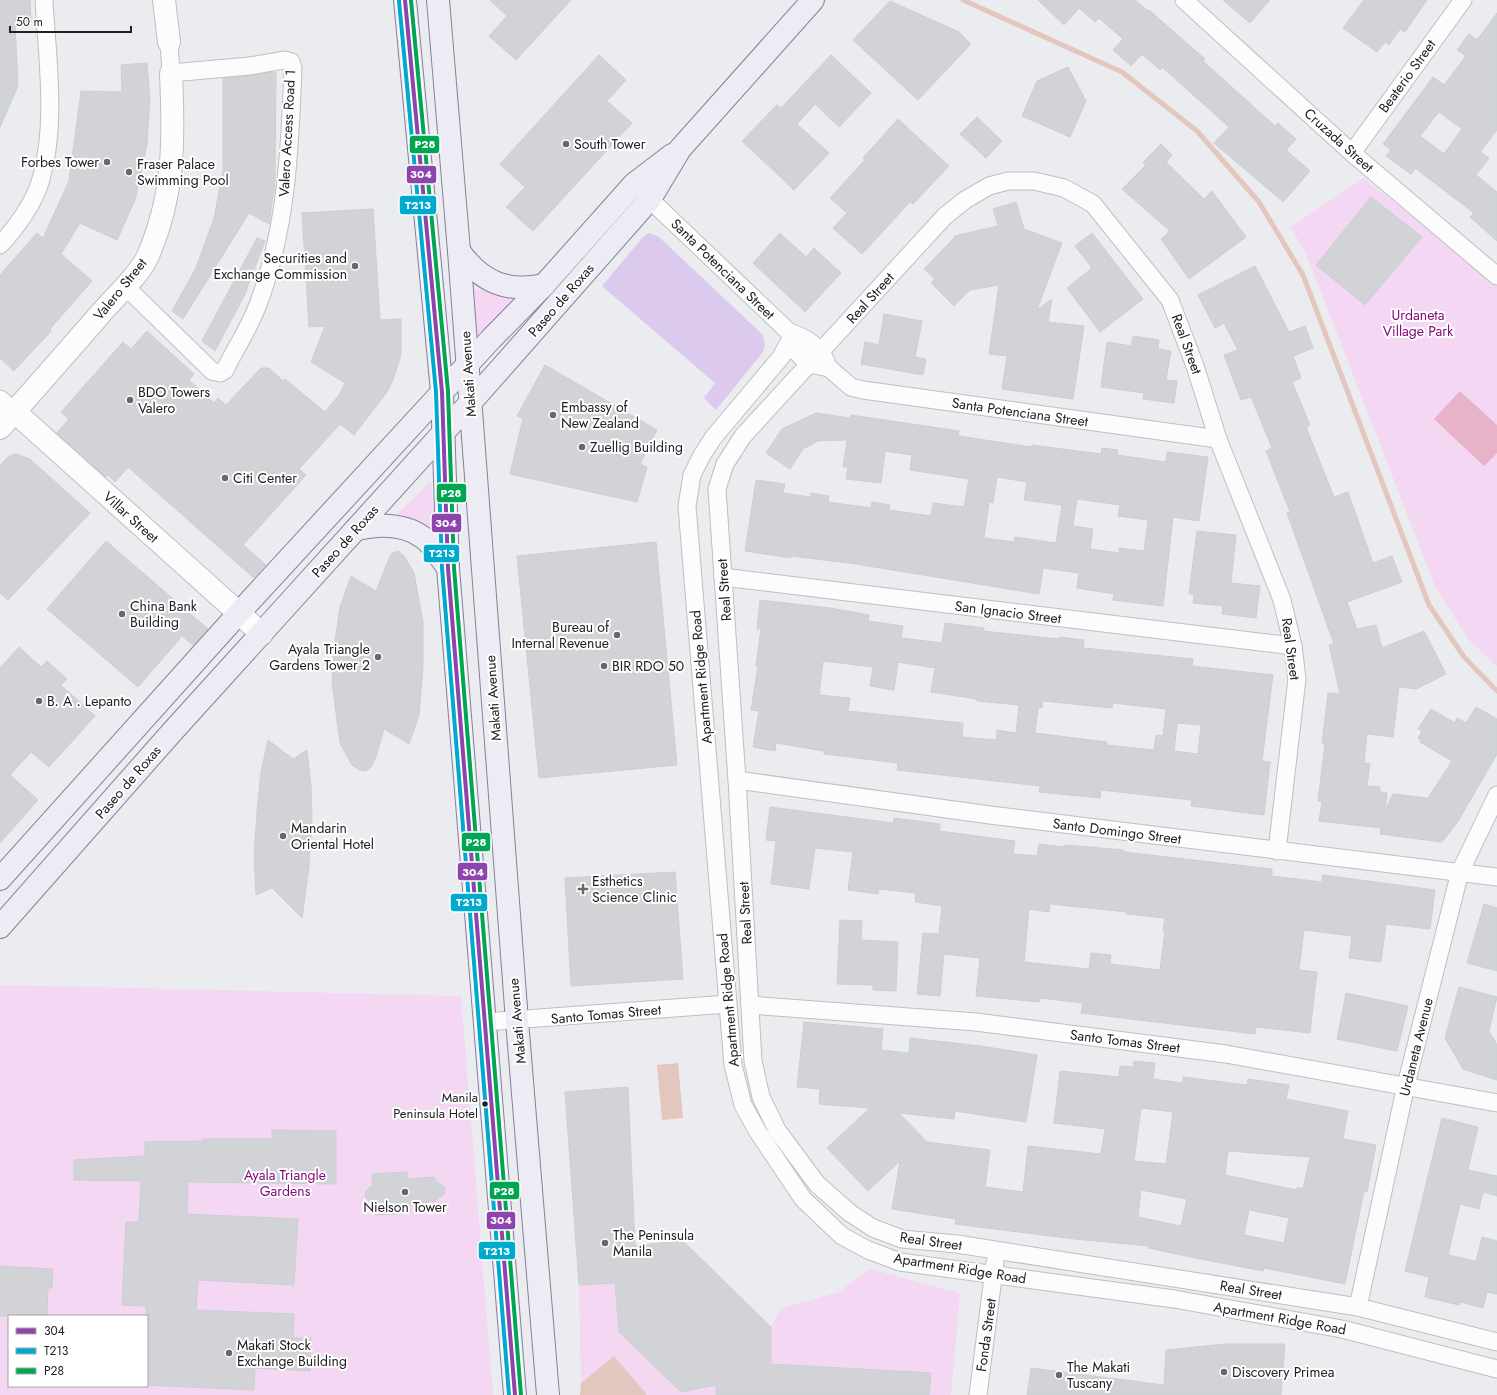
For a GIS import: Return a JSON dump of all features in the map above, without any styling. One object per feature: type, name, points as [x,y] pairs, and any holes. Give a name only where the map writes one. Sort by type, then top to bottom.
[{"type":"main road","name":"Makati Avenue","points":[[405,0],[442,392],[448,568],[515,1395]]},
{"type":"main road","name":"Makati Avenue","points":[[438,0],[468,364],[517,1021],[548,1395]]},
{"type":"main road","name":"Paseo de Roxas","points":[[0,927],[167,738],[470,402],[650,199],[680,149],[813,0]]},
{"type":"main road","name":"Paseo de Roxas","points":[[0,879],[238,614],[468,364],[544,285],[634,184],[680,149]]},
{"type":"main road","points":[[459,251],[469,264],[481,275],[495,283],[519,288],[544,285]]},
{"type":"main road","points":[[355,530],[368,526],[383,525],[411,531],[430,544],[448,568]]},
{"type":"street","points":[[0,245],[20,221],[41,179],[50,115],[44,0]]},
{"type":"street","name":"Valero Street","points":[[0,428],[7,406],[125,286],[146,260],[161,222],[170,175],[174,134],[169,42],[164,0]]},
{"type":"street","name":"Cruzada Street","points":[[1184,0],[1352,153],[1497,276]]},
{"type":"street","name":"Beaterio Street","points":[[1352,153],[1463,0]]},
{"type":"street","name":"Valero Access Road 1","points":[[125,286],[212,371],[220,373],[225,370],[260,301],[274,257],[287,182],[294,68],[291,62],[284,60],[250,66],[171,73]]},
{"type":"street","name":"Real Street","points":[[1277,851],[1297,679],[1293,646],[1282,600],[1218,440],[1193,359],[1170,300],[1122,238],[1093,204],[1064,188],[1034,181],[1008,181],[989,186],[965,200],[946,216],[744,436],[725,464],[717,489],[754,1061],[761,1097],[777,1130],[817,1184],[850,1213],[873,1228],[902,1239],[957,1244],[1358,1307],[1497,1342]]},
{"type":"street","name":"Santa Potenciana Street","points":[[634,184],[789,338],[809,364],[829,368]]},
{"type":"street","name":"Santa Potenciana Street","points":[[789,338],[803,336],[822,352],[829,368],[851,386],[863,390],[1218,440]]},
{"type":"street","name":"Apartment Ridge Road","points":[[789,338],[781,357],[713,438],[701,457],[692,476],[687,506],[733,1065],[743,1104],[758,1132],[803,1199],[842,1236],[868,1250],[900,1262],[1174,1299],[1342,1329],[1497,1369]]},
{"type":"street","name":"Villar Street","points":[[7,406],[262,634]]},
{"type":"street","name":"San Ignacio Street","points":[[723,577],[1293,646]]},
{"type":"street","name":"Santo Domingo Street","points":[[737,780],[990,815],[1497,877]]},
{"type":"street","name":"Urdaneta Avenue","points":[[1358,1307],[1406,1086],[1460,872],[1497,795]]},
{"type":"street","name":"Santo Tomas Street","points":[[485,1022],[517,1021],[728,1004]]},
{"type":"street","name":"Santo Tomas Street","points":[[750,1005],[976,1022],[1226,1054],[1497,1103]]},
{"type":"street","name":"Fonda Street","points":[[978,1395],[997,1250]]},
{"type":"shaded area","points":[[649,233],[659,237],[763,335],[765,345],[763,352],[716,410],[704,398],[715,383],[602,286],[642,238]]},
{"type":"shaded area","points":[[1460,391],[1497,425],[1497,453],[1484,466],[1434,419]]},
{"type":"shaded area","points":[[678,1063],[683,1118],[662,1120],[657,1065]]},
{"type":"shaded area","points":[[614,1356],[647,1395],[580,1395],[581,1383]]},
{"type":"green space","name":"Urdaneta Village Park","points":[[1364,178],[1497,285],[1497,666],[1468,639],[1435,586],[1307,256],[1291,227]]},
{"type":"green space","points":[[470,287],[516,301],[476,344]]},
{"type":"green space","points":[[431,481],[437,546],[390,521]]},
{"type":"green space","name":"Ayala Triangle Gardens","points":[[0,985],[461,996],[493,1395],[0,1395]]},
{"type":"green space","points":[[870,1269],[960,1293],[951,1395],[929,1395],[930,1373],[771,1364],[771,1327],[780,1309],[839,1292]]},
{"type":"green space","points":[[615,1283],[619,1332],[716,1385],[716,1395],[647,1395],[614,1356],[581,1383],[579,1285]]},
{"type":"building","points":[[0,0],[30,0],[31,22],[15,23],[18,86],[0,127]]},
{"type":"building","points":[[490,0],[571,0],[516,60],[489,36],[507,16]]},
{"type":"building","points":[[1038,0],[1135,0],[1148,11],[1149,10],[1205,59],[1203,61],[1275,126],[1278,123],[1296,139],[1286,150],[1310,171],[1283,202],[1214,143],[1229,127],[1162,67],[1160,70],[1142,54],[1131,66],[1113,50],[1123,39],[1099,18],[1095,22],[1079,8],[1064,25]]},
{"type":"building","points":[[1223,0],[1270,0],[1250,23]]},
{"type":"building","points":[[1364,0],[1427,0],[1405,32],[1400,29],[1389,45],[1385,42],[1377,52],[1343,28]]},
{"type":"building","points":[[890,1],[959,32],[971,44],[918,100],[853,40]]},
{"type":"building","points":[[1497,13],[1497,130],[1480,152],[1489,158],[1476,175],[1497,192],[1497,241],[1470,217],[1474,213],[1415,168],[1411,174],[1386,156],[1391,150],[1383,144],[1433,77],[1444,85],[1466,56],[1457,50],[1469,34],[1477,40]],"holes":[[[1439,112],[1462,129],[1444,154],[1420,136]]]},
{"type":"building","name":"South Tower","points":[[599,55],[626,80],[607,101],[632,123],[533,231],[506,207],[525,187],[500,164]]},
{"type":"building","points":[[831,55],[871,93],[839,127],[815,104],[797,124],[829,153],[794,190],[742,141],[777,105],[781,108]]},
{"type":"building","points":[[147,63],[150,99],[147,144],[135,200],[117,240],[80,223],[61,254],[92,281],[50,329],[51,331],[14,371],[0,358],[0,275],[37,233],[43,238],[69,181],[81,91],[122,92],[121,65]]},
{"type":"building","points":[[1068,67],[1086,101],[1070,137],[1022,116],[1037,81]]},
{"type":"building","points":[[276,72],[275,182],[269,224],[249,213],[183,319],[172,311],[196,268],[214,218],[223,171],[223,78]]},
{"type":"building","points":[[977,117],[1002,141],[986,158],[960,134]]},
{"type":"building","points":[[898,119],[949,166],[913,204],[910,202],[862,254],[833,228],[847,213],[830,198],[865,160],[863,158]]},
{"type":"building","points":[[1161,144],[1172,155],[1166,162],[1204,199],[1212,191],[1246,237],[1189,279],[1161,239],[1170,231],[1122,189],[1146,165],[1143,162]]},
{"type":"building","points":[[1371,197],[1422,237],[1365,305],[1316,265]]},
{"type":"building","points":[[1016,202],[1024,229],[1062,243],[1037,310],[1052,299],[1048,322],[1084,326],[1073,399],[1002,389],[1007,356],[989,354],[999,285],[970,290],[954,306],[931,283],[935,279],[924,269],[954,238],[954,236],[998,226],[993,209]]},
{"type":"building","points":[[373,209],[380,320],[401,319],[401,355],[393,380],[387,392],[354,435],[340,424],[299,469],[306,475],[243,545],[266,565],[254,578],[128,467],[115,482],[108,475],[106,477],[57,433],[69,419],[61,412],[123,342],[131,349],[147,331],[194,374],[189,380],[214,403],[218,398],[226,405],[261,368],[269,368],[283,381],[285,379],[325,412],[339,395],[345,383],[311,362],[325,326],[309,327],[302,213]]},
{"type":"building","points":[[780,233],[806,257],[814,248],[841,273],[805,312],[753,263]]},
{"type":"building","points":[[1092,233],[1143,299],[1100,332],[1067,288],[1092,268],[1075,246]]},
{"type":"building","points":[[257,238],[265,241],[245,294],[215,351],[202,341]]},
{"type":"building","points":[[1255,266],[1289,332],[1305,326],[1313,348],[1293,356],[1301,378],[1292,382],[1310,425],[1306,427],[1334,497],[1348,492],[1373,563],[1392,556],[1402,582],[1347,602],[1357,629],[1376,625],[1382,648],[1424,631],[1446,674],[1416,689],[1399,687],[1393,737],[1367,734],[1364,763],[1370,764],[1367,786],[1380,787],[1380,792],[1387,793],[1385,810],[1393,794],[1428,798],[1452,761],[1420,742],[1421,740],[1418,738],[1422,731],[1418,729],[1431,709],[1455,723],[1457,718],[1466,723],[1476,707],[1497,719],[1497,754],[1457,823],[1442,842],[1380,834],[1381,828],[1319,821],[1322,802],[1318,801],[1325,743],[1322,743],[1328,693],[1340,694],[1329,645],[1334,644],[1287,513],[1290,512],[1266,451],[1272,448],[1251,397],[1241,400],[1224,355],[1238,350],[1224,323],[1215,328],[1198,295]]},
{"type":"building","points":[[884,314],[922,321],[915,357],[926,359],[923,375],[861,364],[865,342],[879,345]]},
{"type":"building","points":[[1133,336],[1159,340],[1158,349],[1171,351],[1166,380],[1177,381],[1174,403],[1143,399],[1144,393],[1101,387],[1107,342],[1131,346]]},
{"type":"building","name":"Zuellig Building","points":[[545,365],[657,430],[640,464],[647,467],[637,502],[510,474],[523,418],[517,416]]},
{"type":"building","points":[[816,413],[850,418],[851,415],[959,431],[958,436],[1032,447],[1032,445],[1101,454],[1102,448],[1118,450],[1117,455],[1166,462],[1167,452],[1208,457],[1199,521],[1173,517],[1163,606],[1113,600],[1114,594],[1077,588],[1079,573],[1043,568],[1039,594],[856,564],[791,556],[791,558],[745,551],[756,480],[785,484],[783,493],[810,497],[811,493],[829,496],[828,502],[871,508],[872,502],[890,505],[889,510],[931,516],[933,503],[964,507],[969,479],[910,470],[912,455],[885,451],[881,483],[846,479],[848,467],[843,467],[847,440],[818,441],[803,449],[790,469],[766,453],[782,429]],"holes":[[[997,477],[1027,482],[1024,500],[1062,505],[1056,543],[1015,537],[1014,542],[984,538],[989,502],[993,503]],[[1077,499],[1120,505],[1118,516],[1148,520],[1144,551],[1119,548],[1119,553],[1090,549],[1093,529],[1073,526]]]},
{"type":"building","points":[[16,454],[30,459],[90,513],[8,600],[0,593],[0,465],[9,456]]},
{"type":"building","points":[[1197,531],[1236,535],[1231,583],[1260,586],[1256,618],[1222,614],[1223,606],[1193,603],[1194,594],[1189,594]]},
{"type":"building","name":"China Bank Building","points":[[106,541],[208,629],[193,645],[182,636],[138,687],[47,609]]},
{"type":"building","points":[[656,542],[677,765],[539,778],[517,556]]},
{"type":"building","name":"Ayala Triangle Gardens Tower 2","points":[[398,551],[404,556],[414,573],[423,622],[423,667],[419,715],[409,744],[384,729],[376,757],[371,767],[366,771],[359,770],[352,765],[340,743],[332,683],[334,648],[340,607],[351,576],[376,591],[391,554]]},
{"type":"building","points":[[760,600],[830,608],[869,615],[868,621],[903,626],[901,638],[942,643],[945,623],[984,628],[983,631],[1059,639],[1059,637],[1084,640],[1083,648],[1193,659],[1192,666],[1273,675],[1262,761],[1270,762],[1264,815],[1191,806],[1192,800],[1101,790],[1100,798],[1039,792],[1040,786],[897,770],[898,763],[824,754],[824,751],[776,743],[775,751],[753,747],[759,711],[751,710],[758,666],[756,666],[761,629],[757,629]],"holes":[[[823,661],[873,667],[870,686],[894,690],[898,662],[935,668],[931,692],[977,699],[977,701],[1019,705],[1016,733],[997,730],[996,740],[962,737],[963,723],[848,711],[850,698],[819,695]],[[1043,701],[1112,708],[1113,703],[1166,709],[1163,736],[1156,735],[1154,750],[1107,745],[1107,742],[1035,733],[1038,708],[1042,708]],[[1177,723],[1201,725],[1198,754],[1174,751]]]},
{"type":"building","name":"B. A . Lepanto","points":[[19,647],[41,667],[47,661],[67,679],[61,685],[95,716],[49,767],[31,752],[10,775],[38,800],[0,843],[0,668]]},
{"type":"building","name":"Mandarin Oriental Hotel","points":[[268,740],[293,759],[307,750],[311,785],[312,816],[309,867],[302,918],[272,888],[256,895],[254,855],[257,811],[261,772]]},
{"type":"building","points":[[770,807],[893,823],[894,818],[940,824],[939,831],[1015,841],[1013,854],[1037,856],[1039,844],[1124,850],[1124,852],[1272,869],[1272,876],[1322,882],[1323,875],[1435,890],[1430,929],[1386,924],[1381,962],[1349,958],[1352,936],[1304,930],[1299,970],[1317,972],[1310,1033],[1256,1027],[1255,1034],[1081,1013],[1083,1003],[1040,998],[1040,1002],[976,996],[980,958],[944,954],[940,996],[917,994],[923,933],[939,934],[942,906],[915,902],[916,893],[879,889],[878,894],[848,890],[853,852],[815,848],[809,889],[771,884],[776,841],[766,840]],"holes":[[[1050,904],[1127,912],[1127,914],[1165,918],[1163,931],[1165,931],[1160,970],[1110,964],[1111,955],[1091,953],[1089,969],[1024,962],[1029,909],[1049,912]]]},
{"type":"building","points":[[675,872],[683,979],[571,986],[565,878]]},
{"type":"building","points":[[1484,904],[1497,908],[1497,971],[1467,963]]},
{"type":"building","points":[[840,920],[862,921],[861,940],[898,942],[896,991],[873,990],[873,985],[837,984]]},
{"type":"building","points":[[1459,987],[1497,997],[1489,1031],[1497,1045],[1497,1080],[1463,1069],[1445,1038]]},
{"type":"building","points":[[1346,993],[1408,1006],[1397,1051],[1337,1039]]},
{"type":"building","points":[[804,1022],[883,1029],[881,1050],[909,1053],[910,1038],[981,1046],[1037,1055],[1026,1122],[955,1111],[954,1119],[899,1113],[927,1142],[990,1150],[985,1187],[1023,1192],[1028,1146],[1101,1154],[1105,1129],[1054,1123],[1060,1071],[1119,1077],[1120,1066],[1133,1067],[1134,1061],[1155,1063],[1153,1079],[1183,1083],[1183,1077],[1247,1085],[1248,1079],[1289,1085],[1286,1099],[1348,1111],[1343,1139],[1376,1145],[1367,1192],[1364,1191],[1345,1284],[1264,1268],[1263,1271],[1201,1259],[1148,1248],[1149,1246],[1075,1239],[955,1224],[956,1219],[892,1209],[900,1161],[868,1191],[827,1148],[870,1108],[819,1104],[820,1089],[797,1087]],"holes":[[[1141,1108],[1173,1112],[1166,1164],[1134,1161]],[[1228,1151],[1310,1157],[1303,1189],[1297,1187],[1297,1190],[1225,1175]],[[1141,1190],[1187,1199],[1181,1226],[1138,1217]],[[1249,1210],[1289,1218],[1284,1243],[1244,1235]]]},
{"type":"building","name":"The Peninsula Manila","points":[[628,1087],[635,1246],[682,1240],[771,1327],[771,1364],[931,1373],[929,1395],[716,1395],[716,1385],[681,1392],[619,1332],[615,1283],[579,1285],[565,1092]]},
{"type":"building","points":[[1442,1118],[1478,1127],[1468,1170],[1497,1176],[1497,1196],[1483,1192],[1479,1209],[1460,1204],[1448,1255],[1476,1261],[1482,1237],[1497,1241],[1497,1294],[1487,1292],[1483,1308],[1460,1302],[1459,1305],[1425,1297],[1429,1277],[1405,1271]]},
{"type":"building","points":[[272,1130],[336,1131],[336,1184],[188,1182],[187,1214],[298,1219],[294,1285],[198,1280],[196,1310],[294,1314],[293,1338],[311,1338],[310,1371],[255,1368],[254,1390],[148,1385],[148,1315],[146,1315],[146,1306],[122,1305],[126,1222],[139,1222],[141,1181],[74,1180],[74,1160],[145,1156],[145,1142],[202,1141],[202,1139],[272,1139]]},
{"type":"building","name":"Nielson Tower","points":[[407,1172],[407,1179],[434,1177],[435,1181],[445,1187],[444,1194],[432,1203],[410,1204],[410,1213],[375,1215],[375,1206],[365,1197],[366,1191],[373,1185],[372,1174]]},
{"type":"building","points":[[0,1266],[53,1269],[52,1288],[48,1288],[47,1315],[0,1316]]},
{"type":"building","name":"Discovery Primea","points":[[1225,1344],[1285,1344],[1281,1395],[1027,1395],[1031,1368],[1164,1385],[1166,1350]]},
{"type":"waterway","points":[[963,0],[1122,72],[1197,131],[1259,202],[1303,275],[1429,605],[1464,657],[1497,691]]},
{"type":"transit line","name":"304","points":[[405,0],[442,392],[448,568],[515,1395]]},
{"type":"transit line","name":"P28","points":[[411,0],[448,391],[454,568],[521,1395]]},
{"type":"transit line","name":"T213","points":[[399,1],[436,392],[442,568],[509,1395]]},
{"type":"place","name":"South Tower","points":[[566,144]]},
{"type":"place","name":"Forbes Tower","points":[[107,162]]},
{"type":"place","name":"Fraser Palace Swimming Pool","points":[[129,172]]},
{"type":"place","name":"Securities and Exchange Commission","points":[[355,266]]},
{"type":"place","name":"BDO Towers Valero","points":[[130,400]]},
{"type":"place","name":"Embassy of New Zealand","points":[[553,415]]},
{"type":"place","name":"Zuellig Building","points":[[582,447]]},
{"type":"place","name":"Citi Center","points":[[225,478]]},
{"type":"place","name":"China Bank Building","points":[[122,614]]},
{"type":"place","name":"Bureau of Internal Revenue","points":[[617,635]]},
{"type":"place","name":"Ayala Triangle Gardens Tower 2","points":[[378,657]]},
{"type":"place","name":"BIR RDO 50","points":[[604,666]]},
{"type":"place","name":"B. A . Lepanto","points":[[39,701]]},
{"type":"place","name":"Mandarin Oriental Hotel","points":[[283,836]]},
{"type":"place","name":"Esthetics Science Clinic","points":[[583,889]]},
{"type":"place","name":"Manila Peninsula Hotel","points":[[485,1104]]},
{"type":"place","name":"Nielson Tower","points":[[405,1192]]},
{"type":"place","name":"The Peninsula Manila","points":[[605,1243]]},
{"type":"place","name":"Makati Stock Exchange Building","points":[[229,1353]]},
{"type":"place","name":"Discovery Primea","points":[[1224,1372]]},
{"type":"place","name":"The Makati Tuscany","points":[[1059,1375]]}]
